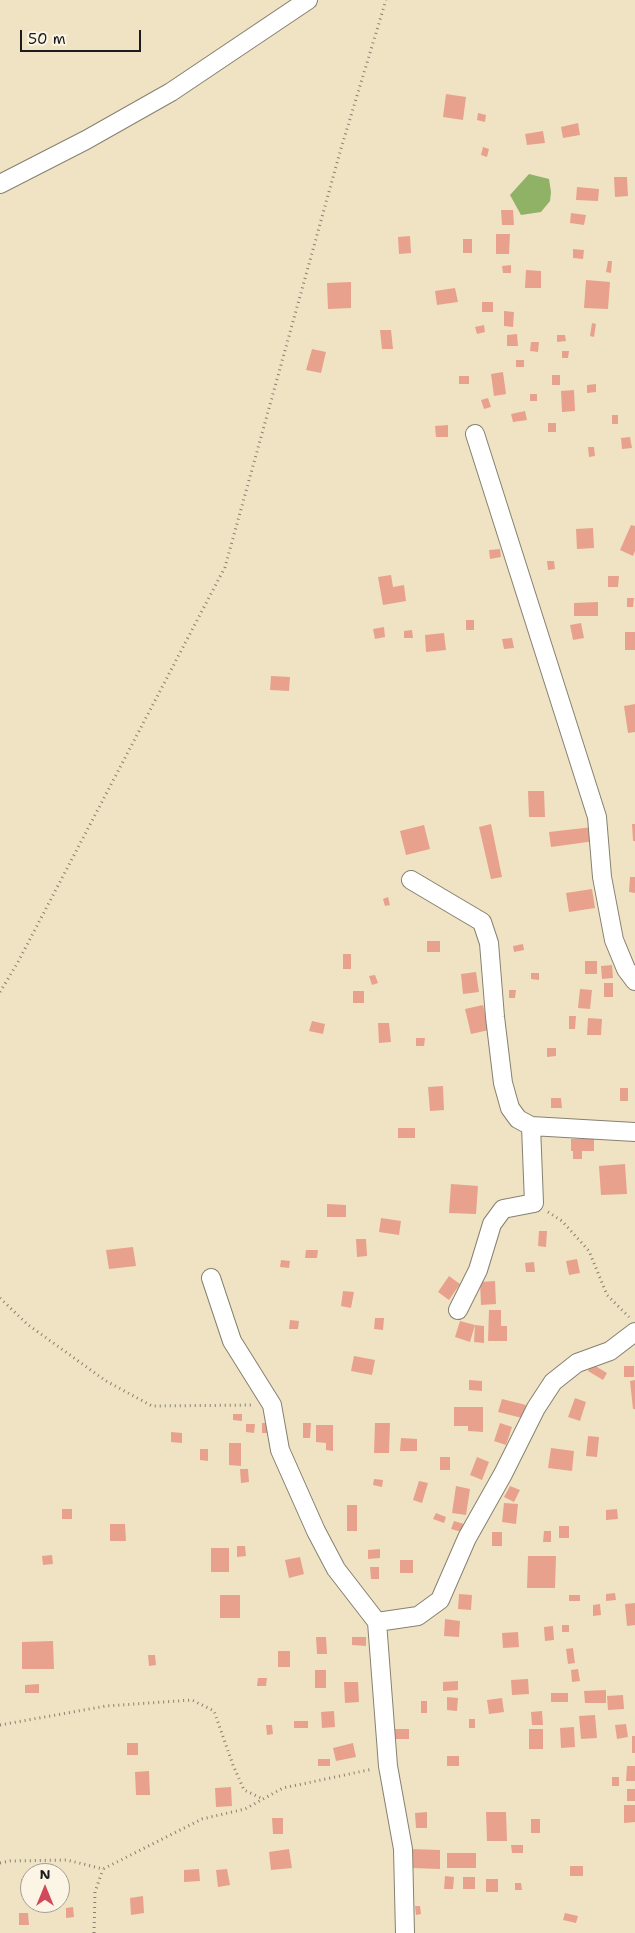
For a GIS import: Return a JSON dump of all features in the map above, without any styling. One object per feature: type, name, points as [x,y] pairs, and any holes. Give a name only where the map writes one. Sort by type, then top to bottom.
[{"type":"street","points":[[0,184],[86,140],[171,92],[308,0]]},
{"type":"street","points":[[476,434],[597,817],[602,877],[614,940],[626,969],[635,981]]},
{"type":"street","points":[[411,880],[482,922],[489,943],[503,1083],[510,1108],[518,1119],[531,1126],[635,1132]]},
{"type":"street","points":[[458,1310],[478,1270],[492,1224],[504,1209],[534,1203],[531,1126]]},
{"type":"street","points":[[211,1278],[232,1341],[272,1405],[280,1450],[316,1531],[336,1569],[377,1622],[388,1766],[403,1849],[405,1933]]},
{"type":"street","points":[[377,1622],[418,1616],[440,1600],[467,1538],[504,1474],[536,1408],[553,1382],[577,1364],[610,1351],[635,1332]]},
{"type":"path","points":[[0,992],[18,962],[225,567],[340,152],[386,0]]},
{"type":"path","points":[[534,1203],[562,1221],[590,1251],[607,1295],[635,1322]]},
{"type":"path","points":[[0,1298],[27,1324],[106,1381],[152,1406],[272,1405]]},
{"type":"path","points":[[0,1725],[106,1706],[192,1700],[214,1711],[244,1790],[264,1799]]},
{"type":"path","points":[[0,1863],[10,1861],[67,1860],[103,1869],[202,1819],[245,1809],[283,1788],[388,1766]]},
{"type":"path","points":[[94,1933],[94,1892],[103,1869]]},
{"type":"green space","points":[[529,174],[549,179],[550,201],[541,212],[521,215],[510,195]]},
{"type":"building","points":[[446,94],[466,97],[463,120],[443,117]]},
{"type":"building","points":[[478,113],[486,115],[485,122],[477,120]]},
{"type":"building","points":[[578,123],[580,135],[563,138],[561,127]]},
{"type":"building","points":[[543,131],[545,143],[527,145],[525,134]]},
{"type":"building","points":[[483,147],[489,149],[487,157],[481,155]]},
{"type":"building","points":[[614,177],[627,177],[628,196],[615,197]]},
{"type":"building","points":[[577,187],[599,189],[598,201],[576,200]]},
{"type":"building","points":[[501,210],[513,210],[514,225],[502,225]]},
{"type":"building","points":[[571,213],[586,215],[584,225],[570,223]]},
{"type":"building","points":[[496,234],[510,234],[509,254],[496,254]]},
{"type":"building","points":[[410,236],[411,253],[399,254],[398,237]]},
{"type":"building","points":[[463,239],[472,239],[472,253],[463,253]]},
{"type":"building","points":[[573,249],[584,250],[583,259],[573,258]]},
{"type":"building","points":[[608,261],[612,261],[611,273],[606,272]]},
{"type":"building","points":[[511,265],[511,273],[503,273],[502,266]]},
{"type":"building","points":[[526,270],[541,271],[541,288],[525,288]]},
{"type":"building","points":[[586,280],[610,282],[608,309],[584,308]]},
{"type":"building","points":[[351,282],[351,308],[328,309],[327,283]]},
{"type":"building","points":[[455,288],[458,302],[437,305],[435,291]]},
{"type":"building","points":[[482,302],[493,302],[493,312],[482,312]]},
{"type":"building","points":[[504,311],[514,312],[513,327],[504,326]]},
{"type":"building","points":[[592,323],[596,324],[594,337],[590,336]]},
{"type":"building","points":[[484,325],[485,332],[477,334],[475,327]]},
{"type":"building","points":[[380,330],[391,330],[393,349],[382,349]]},
{"type":"building","points":[[517,334],[518,346],[507,346],[507,335]]},
{"type":"building","points":[[557,335],[565,335],[566,341],[557,342]]},
{"type":"building","points":[[531,342],[539,342],[538,352],[530,351]]},
{"type":"building","points":[[312,349],[326,352],[321,373],[306,370]]},
{"type":"building","points":[[562,351],[569,351],[568,358],[562,358]]},
{"type":"building","points":[[516,360],[524,360],[524,367],[516,367]]},
{"type":"building","points":[[503,372],[506,394],[494,396],[491,374]]},
{"type":"building","points":[[552,375],[560,375],[560,385],[552,385]]},
{"type":"building","points":[[459,376],[469,376],[469,384],[459,384]]},
{"type":"building","points":[[596,384],[596,392],[587,393],[587,385]]},
{"type":"building","points":[[574,390],[575,411],[562,412],[561,391]]},
{"type":"building","points":[[530,394],[537,394],[537,401],[530,401]]},
{"type":"building","points":[[488,398],[491,407],[484,409],[481,400]]},
{"type":"building","points":[[525,411],[527,420],[513,422],[511,414]]},
{"type":"building","points":[[612,415],[618,415],[618,424],[612,424]]},
{"type":"building","points":[[548,423],[556,423],[556,432],[548,432]]},
{"type":"building","points":[[448,425],[448,437],[436,437],[435,426]]},
{"type":"building","points":[[630,437],[632,448],[622,449],[621,438]]},
{"type":"building","points":[[588,447],[594,447],[595,456],[589,457]]},
{"type":"building","points":[[631,525],[635,526],[635,551],[633,556],[620,550]]},
{"type":"building","points":[[593,528],[594,548],[577,549],[576,529]]},
{"type":"building","points":[[500,549],[501,557],[490,559],[489,550]]},
{"type":"building","points":[[547,561],[554,561],[555,569],[548,570]]},
{"type":"building","points":[[391,575],[393,587],[404,585],[406,601],[383,605],[378,577]]},
{"type":"building","points":[[608,576],[619,576],[618,587],[608,587]]},
{"type":"building","points":[[627,598],[634,598],[633,607],[627,607]]},
{"type":"building","points":[[598,602],[598,616],[574,616],[574,603]]},
{"type":"building","points":[[466,620],[474,620],[474,630],[466,630]]},
{"type":"building","points":[[581,623],[584,638],[573,640],[570,625]]},
{"type":"building","points":[[384,627],[385,637],[375,639],[373,629]]},
{"type":"building","points":[[412,630],[413,638],[404,638],[404,631]]},
{"type":"building","points":[[625,632],[635,632],[635,650],[625,650]]},
{"type":"building","points":[[444,633],[446,650],[426,652],[425,635]]},
{"type":"building","points":[[512,638],[514,648],[504,649],[502,639]]},
{"type":"building","points":[[271,676],[290,677],[289,691],[270,690]]},
{"type":"building","points":[[635,704],[635,732],[628,733],[624,706]]},
{"type":"building","points":[[528,791],[544,791],[545,817],[529,817]]},
{"type":"building","points":[[491,824],[502,877],[491,879],[479,827]]},
{"type":"building","points":[[632,824],[635,824],[635,841],[633,841]]},
{"type":"building","points":[[424,825],[430,849],[406,855],[400,831]]},
{"type":"building","points":[[593,827],[595,841],[551,847],[549,832]]},
{"type":"building","points":[[630,877],[635,877],[635,893],[629,892]]},
{"type":"building","points":[[592,889],[595,908],[569,912],[566,893]]},
{"type":"building","points":[[388,897],[390,905],[385,906],[383,899]]},
{"type":"building","points":[[427,941],[440,941],[440,952],[427,952]]},
{"type":"building","points":[[523,944],[524,950],[514,952],[513,946]]},
{"type":"building","points":[[343,954],[351,954],[351,969],[343,969]]},
{"type":"building","points":[[585,961],[597,961],[597,974],[585,974]]},
{"type":"building","points":[[612,965],[613,978],[602,979],[601,966]]},
{"type":"building","points":[[476,972],[479,992],[463,994],[461,974]]},
{"type":"building","points":[[531,973],[539,973],[539,980],[531,979]]},
{"type":"building","points":[[375,975],[378,983],[372,985],[369,976]]},
{"type":"building","points":[[604,983],[613,983],[613,997],[604,997]]},
{"type":"building","points":[[580,989],[592,990],[590,1009],[578,1008]]},
{"type":"building","points":[[509,990],[516,990],[515,998],[509,998]]},
{"type":"building","points":[[353,991],[364,991],[364,1003],[353,1003]]},
{"type":"building","points":[[483,1005],[489,1030],[471,1034],[465,1009]]},
{"type":"building","points":[[569,1016],[576,1016],[575,1029],[569,1029]]},
{"type":"building","points":[[588,1018],[602,1019],[601,1035],[587,1035]]},
{"type":"building","points":[[312,1021],[325,1024],[323,1034],[309,1031]]},
{"type":"building","points":[[378,1023],[389,1023],[391,1042],[379,1043]]},
{"type":"building","points":[[416,1038],[425,1038],[424,1046],[416,1046]]},
{"type":"building","points":[[547,1048],[556,1048],[556,1056],[547,1057]]},
{"type":"building","points":[[443,1086],[444,1110],[430,1111],[428,1087]]},
{"type":"building","points":[[620,1088],[628,1088],[628,1101],[620,1101]]},
{"type":"building","points":[[551,1098],[561,1098],[562,1108],[551,1108]]},
{"type":"building","points":[[398,1128],[415,1128],[415,1138],[398,1138]]},
{"type":"building","points":[[571,1139],[594,1139],[594,1151],[582,1151],[582,1159],[573,1159]]},
{"type":"building","points":[[625,1164],[627,1194],[601,1195],[599,1166]]},
{"type":"building","points":[[451,1184],[478,1186],[476,1214],[449,1213]]},
{"type":"building","points":[[327,1204],[346,1205],[346,1217],[327,1217]]},
{"type":"building","points":[[381,1218],[401,1221],[399,1235],[379,1232]]},
{"type":"building","points":[[539,1231],[547,1231],[546,1247],[538,1246]]},
{"type":"building","points":[[356,1239],[366,1239],[367,1256],[357,1257]]},
{"type":"building","points":[[133,1247],[136,1266],[109,1269],[106,1250]]},
{"type":"building","points":[[306,1250],[318,1250],[317,1258],[305,1258]]},
{"type":"building","points":[[577,1259],[580,1273],[569,1275],[566,1261]]},
{"type":"building","points":[[281,1260],[290,1261],[289,1268],[280,1267]]},
{"type":"building","points":[[534,1262],[535,1272],[526,1272],[525,1263]]},
{"type":"building","points":[[449,1276],[460,1284],[449,1300],[438,1292]]},
{"type":"building","points":[[495,1281],[496,1304],[481,1305],[480,1282]]},
{"type":"building","points":[[343,1291],[354,1292],[351,1308],[341,1306]]},
{"type":"building","points":[[489,1310],[501,1310],[501,1326],[507,1326],[507,1341],[488,1341]]},
{"type":"building","points":[[375,1318],[384,1318],[383,1330],[374,1329]]},
{"type":"building","points":[[290,1320],[299,1321],[298,1329],[289,1329]]},
{"type":"building","points":[[460,1321],[475,1325],[470,1342],[455,1337]]},
{"type":"building","points":[[475,1325],[484,1326],[484,1343],[474,1342]]},
{"type":"building","points":[[354,1356],[375,1360],[372,1375],[351,1371]]},
{"type":"building","points":[[592,1364],[607,1373],[603,1380],[588,1371]]},
{"type":"building","points":[[624,1366],[634,1366],[634,1377],[624,1377]]},
{"type":"building","points":[[469,1380],[482,1381],[482,1391],[469,1390]]},
{"type":"building","points":[[635,1380],[635,1409],[633,1409],[630,1381]]},
{"type":"building","points":[[575,1398],[586,1402],[580,1421],[568,1417]]},
{"type":"building","points":[[502,1399],[526,1405],[522,1418],[498,1412]]},
{"type":"building","points":[[454,1407],[483,1407],[483,1432],[468,1431],[468,1426],[454,1426]]},
{"type":"building","points":[[233,1414],[242,1414],[242,1421],[233,1420]]},
{"type":"building","points":[[262,1423],[270,1423],[270,1433],[262,1433]]},
{"type":"building","points":[[303,1423],[311,1423],[310,1438],[303,1438]]},
{"type":"building","points":[[375,1423],[390,1423],[389,1453],[374,1453]]},
{"type":"building","points":[[500,1423],[512,1427],[506,1445],[494,1441]]},
{"type":"building","points":[[246,1424],[255,1424],[254,1433],[246,1432]]},
{"type":"building","points":[[316,1425],[333,1425],[333,1451],[326,1450],[326,1443],[316,1442]]},
{"type":"building","points":[[171,1432],[182,1433],[182,1443],[171,1442]]},
{"type":"building","points":[[588,1436],[599,1437],[597,1457],[586,1456]]},
{"type":"building","points":[[401,1438],[417,1439],[417,1451],[400,1451]]},
{"type":"building","points":[[229,1443],[241,1443],[241,1466],[229,1465]]},
{"type":"building","points":[[551,1448],[574,1451],[572,1471],[548,1468]]},
{"type":"building","points":[[200,1449],[208,1449],[208,1461],[200,1460]]},
{"type":"building","points":[[440,1457],[450,1457],[450,1470],[440,1470]]},
{"type":"building","points":[[477,1457],[489,1462],[482,1480],[470,1475]]},
{"type":"building","points":[[240,1469],[248,1469],[249,1482],[241,1483]]},
{"type":"building","points":[[374,1479],[383,1480],[382,1487],[373,1485]]},
{"type":"building","points":[[419,1481],[428,1483],[422,1503],[413,1500]]},
{"type":"building","points":[[456,1486],[470,1489],[466,1515],[452,1513]]},
{"type":"building","points":[[510,1486],[520,1490],[514,1502],[504,1497]]},
{"type":"building","points":[[504,1503],[518,1504],[516,1524],[502,1522]]},
{"type":"building","points":[[347,1505],[357,1505],[357,1531],[347,1531]]},
{"type":"building","points":[[62,1509],[72,1509],[72,1519],[62,1519]]},
{"type":"building","points":[[617,1509],[618,1519],[606,1520],[606,1510]]},
{"type":"building","points":[[436,1513],[446,1517],[444,1523],[433,1519]]},
{"type":"building","points":[[454,1521],[464,1524],[462,1532],[451,1529]]},
{"type":"building","points":[[110,1524],[125,1524],[126,1541],[110,1541]]},
{"type":"building","points":[[559,1526],[569,1526],[569,1538],[559,1538]]},
{"type":"building","points":[[544,1531],[551,1531],[551,1542],[543,1542]]},
{"type":"building","points":[[492,1532],[502,1532],[502,1546],[492,1546]]},
{"type":"building","points":[[237,1546],[245,1546],[246,1556],[237,1557]]},
{"type":"building","points":[[211,1548],[229,1548],[229,1572],[211,1572]]},
{"type":"building","points":[[380,1549],[380,1558],[368,1559],[368,1550]]},
{"type":"building","points":[[52,1555],[53,1564],[43,1565],[42,1556]]},
{"type":"building","points":[[528,1556],[556,1556],[555,1588],[527,1588]]},
{"type":"building","points":[[300,1557],[304,1574],[289,1578],[285,1560]]},
{"type":"building","points":[[400,1560],[413,1560],[413,1573],[400,1573]]},
{"type":"building","points":[[370,1567],[379,1567],[379,1579],[371,1579]]},
{"type":"building","points":[[615,1593],[616,1600],[606,1601],[606,1594]]},
{"type":"building","points":[[459,1594],[472,1595],[471,1610],[458,1609]]},
{"type":"building","points":[[220,1595],[240,1595],[240,1618],[220,1618]]},
{"type":"building","points":[[569,1595],[580,1595],[580,1601],[569,1601]]},
{"type":"building","points":[[635,1603],[635,1625],[627,1626],[625,1604]]},
{"type":"building","points":[[600,1604],[601,1615],[593,1616],[593,1605]]},
{"type":"building","points":[[445,1619],[460,1621],[459,1637],[444,1636]]},
{"type":"building","points":[[562,1625],[569,1625],[569,1632],[562,1632]]},
{"type":"building","points":[[553,1626],[554,1640],[545,1641],[544,1627]]},
{"type":"building","points":[[518,1632],[519,1647],[503,1648],[502,1633]]},
{"type":"building","points":[[316,1637],[326,1637],[327,1654],[317,1654]]},
{"type":"building","points":[[352,1637],[366,1637],[366,1646],[352,1645]]},
{"type":"building","points":[[53,1641],[54,1669],[22,1669],[22,1642]]},
{"type":"building","points":[[573,1648],[575,1663],[568,1664],[566,1649]]},
{"type":"building","points":[[278,1651],[290,1651],[290,1667],[278,1667]]},
{"type":"building","points":[[148,1655],[155,1655],[156,1665],[149,1666]]},
{"type":"building","points":[[578,1669],[580,1681],[572,1682],[571,1670]]},
{"type":"building","points":[[315,1670],[326,1670],[326,1688],[315,1688]]},
{"type":"building","points":[[258,1678],[267,1678],[266,1686],[257,1686]]},
{"type":"building","points":[[528,1679],[529,1694],[512,1695],[511,1680]]},
{"type":"building","points":[[458,1681],[458,1690],[443,1691],[443,1682]]},
{"type":"building","points":[[344,1682],[358,1682],[359,1702],[345,1703]]},
{"type":"building","points":[[39,1684],[39,1693],[25,1693],[25,1685]]},
{"type":"building","points":[[606,1690],[606,1703],[585,1703],[584,1691]]},
{"type":"building","points":[[551,1693],[568,1693],[568,1702],[551,1702]]},
{"type":"building","points":[[623,1695],[624,1709],[608,1710],[607,1696]]},
{"type":"building","points":[[447,1697],[458,1698],[457,1711],[447,1710]]},
{"type":"building","points":[[502,1698],[504,1712],[489,1714],[487,1700]]},
{"type":"building","points":[[421,1701],[427,1701],[427,1713],[421,1713]]},
{"type":"building","points":[[334,1711],[335,1727],[322,1728],[321,1712]]},
{"type":"building","points":[[542,1711],[543,1725],[532,1725],[531,1712]]},
{"type":"building","points":[[595,1715],[597,1738],[581,1739],[579,1716]]},
{"type":"building","points":[[469,1719],[475,1719],[475,1728],[469,1728]]},
{"type":"building","points":[[294,1721],[308,1721],[308,1728],[294,1728]]},
{"type":"building","points":[[626,1724],[628,1737],[617,1739],[615,1725]]},
{"type":"building","points":[[266,1725],[272,1725],[273,1734],[267,1735]]},
{"type":"building","points":[[574,1727],[575,1747],[561,1748],[560,1728]]},
{"type":"building","points":[[394,1729],[409,1729],[409,1739],[394,1739]]},
{"type":"building","points":[[529,1729],[543,1729],[543,1749],[529,1749]]},
{"type":"building","points":[[632,1736],[635,1736],[635,1753],[632,1753]]},
{"type":"building","points":[[127,1743],[138,1743],[138,1755],[127,1755]]},
{"type":"building","points":[[353,1743],[356,1757],[336,1761],[333,1748]]},
{"type":"building","points":[[447,1756],[459,1756],[459,1766],[447,1766]]},
{"type":"building","points":[[318,1759],[330,1759],[330,1766],[318,1766]]},
{"type":"building","points":[[627,1766],[635,1766],[635,1781],[626,1781]]},
{"type":"building","points":[[149,1771],[150,1795],[136,1795],[135,1772]]},
{"type":"building","points":[[612,1777],[619,1777],[619,1786],[612,1786]]},
{"type":"building","points":[[231,1787],[232,1806],[216,1807],[215,1788]]},
{"type":"building","points":[[627,1789],[635,1789],[635,1801],[627,1801]]},
{"type":"building","points":[[624,1805],[635,1805],[635,1822],[624,1823]]},
{"type":"building","points":[[427,1812],[427,1828],[416,1828],[415,1813]]},
{"type":"building","points":[[486,1812],[506,1812],[507,1841],[487,1841]]},
{"type":"building","points":[[272,1818],[283,1818],[283,1834],[273,1834]]},
{"type":"building","points":[[531,1819],[540,1819],[540,1833],[531,1833]]},
{"type":"building","points":[[511,1845],[523,1845],[523,1853],[512,1853]]},
{"type":"building","points":[[289,1849],[292,1868],[271,1870],[269,1852]]},
{"type":"building","points":[[411,1849],[440,1850],[440,1869],[411,1868]]},
{"type":"building","points":[[447,1853],[476,1853],[476,1868],[447,1868]]},
{"type":"building","points":[[570,1866],[583,1866],[583,1876],[570,1876]]},
{"type":"building","points":[[199,1869],[200,1881],[184,1882],[184,1870]]},
{"type":"building","points":[[227,1869],[230,1885],[218,1887],[216,1870]]},
{"type":"building","points":[[445,1876],[454,1877],[453,1889],[444,1889]]},
{"type":"building","points":[[463,1877],[475,1877],[475,1889],[463,1889]]},
{"type":"building","points":[[486,1879],[498,1879],[498,1892],[486,1892]]},
{"type":"building","points":[[515,1883],[521,1883],[522,1890],[515,1890]]},
{"type":"building","points":[[143,1896],[144,1913],[131,1915],[130,1898]]},
{"type":"building","points":[[415,1906],[420,1906],[421,1914],[416,1915]]},
{"type":"building","points":[[70,1907],[73,1907],[74,1917],[66,1918],[66,1913],[70,1913]]},
{"type":"building","points":[[19,1913],[28,1913],[29,1925],[19,1925]]},
{"type":"building","points":[[565,1913],[578,1916],[576,1923],[563,1920]]}]
